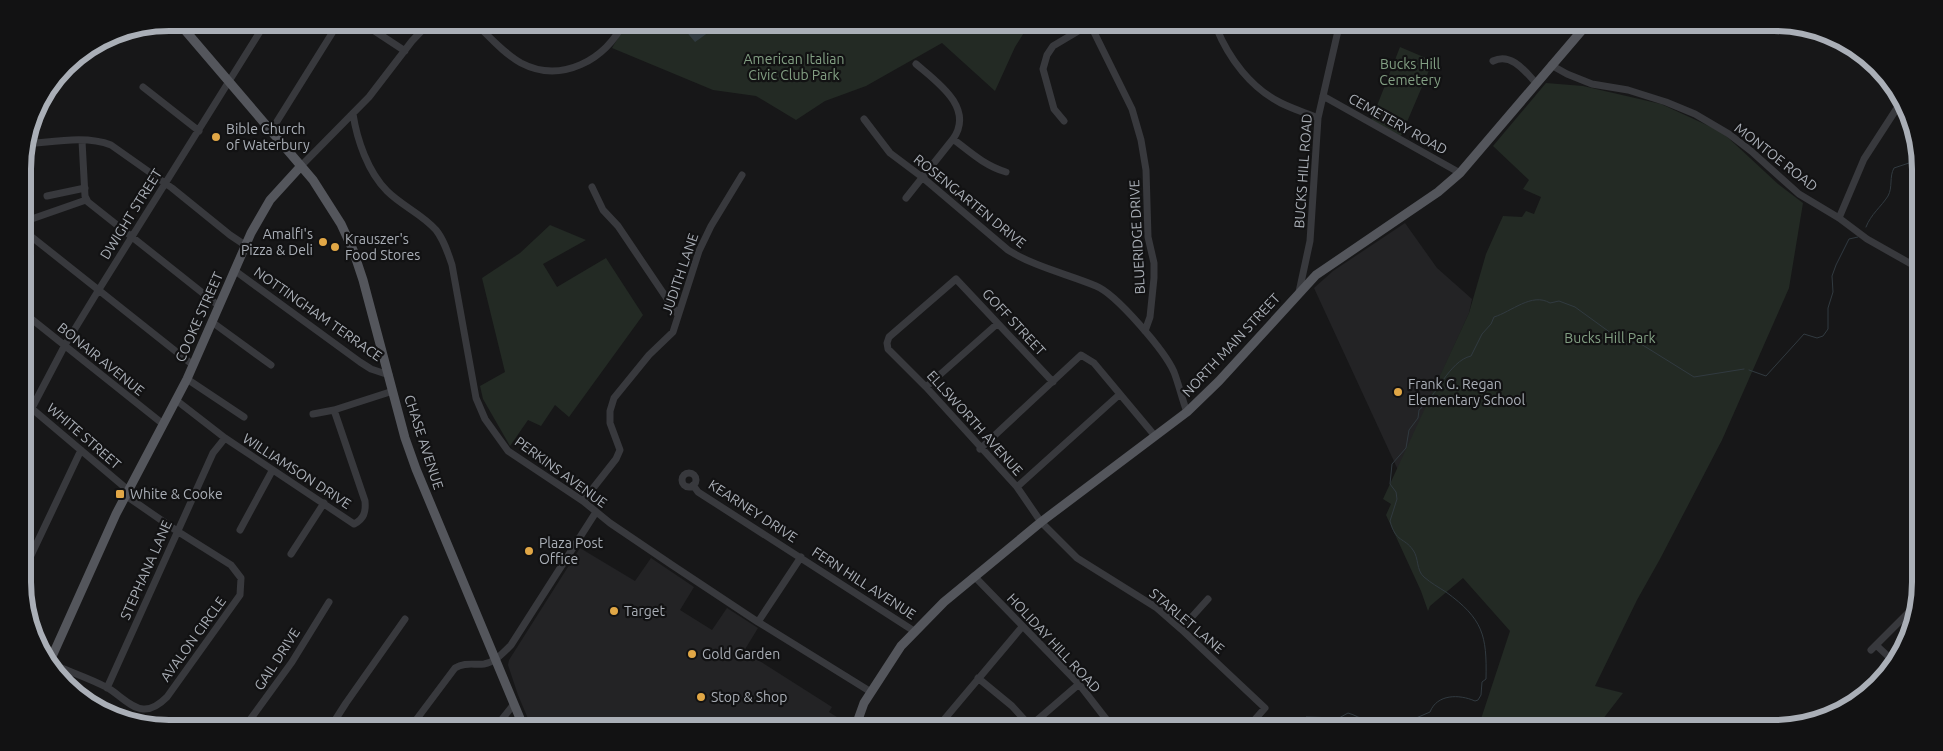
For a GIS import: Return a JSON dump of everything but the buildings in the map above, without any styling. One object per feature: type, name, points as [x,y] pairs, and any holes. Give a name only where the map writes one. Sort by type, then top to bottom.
[{"type":"main road","name":"NORTH MAIN STREET","points":[[858,720],[864,703],[901,646],[914,631],[974,576],[1041,522],[1187,412],[1219,381],[1316,275],[1374,237],[1438,192],[1460,174],[1581,31]]},
{"type":"main road","name":"CHASE AVENUE","points":[[187,33],[301,166],[332,209],[350,242],[363,280],[416,469],[521,720]]},
{"type":"main road","name":"COOKE STREET","points":[[53,658],[126,492],[187,378],[245,245],[270,200],[301,166]]},
{"type":"street","name":"DWIGHT STREET","points":[[31,407],[65,345],[260,31]]},
{"type":"street","points":[[271,131],[332,31]]},
{"type":"street","points":[[375,31],[405,51]]},
{"type":"street","name":"COOKE STREET","points":[[301,166],[373,93],[422,31]]},
{"type":"street","points":[[483,31],[523,64],[545,70],[561,70],[576,67],[599,55],[620,31]]},
{"type":"street","points":[[1064,121],[1054,109],[1043,69],[1053,46],[1077,31]]},
{"type":"street","name":"BLUERIDGE DRIVE","points":[[1094,31],[1132,109],[1141,140],[1146,170],[1148,237],[1154,263],[1153,301],[1145,331]]},
{"type":"street","points":[[1218,31],[1222,42],[1236,63],[1257,88],[1281,103],[1318,118]]},
{"type":"street","name":"BUCKS HILL ROAD","points":[[1299,292],[1310,241],[1318,118],[1338,31]]},
{"type":"street","points":[[1493,61],[1505,58],[1514,61],[1536,83]]},
{"type":"street","points":[[906,198],[959,131],[960,123],[957,105],[946,89],[916,64]]},
{"type":"street","name":"MONTOE ROAD","points":[[1552,65],[1567,74],[1592,84],[1628,90],[1666,102],[1695,114],[1729,134],[1799,194],[1839,218],[1867,239],[1912,264]]},
{"type":"street","points":[[143,87],[199,131]]},
{"type":"street","name":"CEMETERY ROAD","points":[[1323,96],[1460,174]]},
{"type":"street","points":[[1839,218],[1864,160],[1897,108]]},
{"type":"street","name":"PERKINS AVENUE","points":[[353,114],[356,131],[374,174],[385,190],[420,216],[436,231],[446,247],[452,265],[471,380],[476,398],[485,419],[508,451],[758,622],[871,692]]},
{"type":"street","name":"ROSENGARTEN DRIVE","points":[[864,119],[890,153],[922,177],[1008,250],[1021,259],[1098,286],[1110,295],[1162,351],[1174,372],[1187,412]]},
{"type":"street","points":[[953,139],[984,163],[1006,172]]},
{"type":"street","points":[[82,141],[86,200],[218,306]]},
{"type":"street","points":[[34,144],[82,141],[100,142],[113,146],[245,245]]},
{"type":"street","name":"JUDITH LANE","points":[[583,501],[616,459],[620,450],[610,423],[610,411],[614,398],[649,355],[673,332],[701,246],[710,226],[742,176]]},
{"type":"street","points":[[46,196],[85,188]]},
{"type":"street","points":[[592,188],[603,210],[618,226],[678,315]]},
{"type":"street","points":[[32,219],[86,200]]},
{"type":"street","points":[[32,237],[193,365]]},
{"type":"street","name":"NOTTINGHAM TERRACE","points":[[234,270],[360,362],[371,369],[389,375]]},
{"type":"street","name":"GOFF STREET","points":[[886,343],[889,337],[956,279],[1053,382]]},
{"type":"street","name":"BONAIR AVENUE","points":[[32,319],[163,424]]},
{"type":"street","points":[[212,322],[271,365]]},
{"type":"street","points":[[926,388],[997,324]]},
{"type":"street","name":"ELLSWORTH AVENUE","points":[[886,343],[888,349],[1017,487],[1041,522]]},
{"type":"street","points":[[980,449],[1081,355],[1094,363],[1155,436]]},
{"type":"street","points":[[187,378],[244,417]]},
{"type":"street","points":[[313,414],[334,410],[393,391]]},
{"type":"street","points":[[1017,487],[1120,394]]},
{"type":"street","name":"WILLIAMSON DRIVE","points":[[176,400],[272,471],[354,524],[361,520],[366,511],[365,501],[334,410]]},
{"type":"street","name":"WHITE STREET","points":[[31,408],[81,450],[126,492]]},
{"type":"street","name":"STEPHANA LANE","points":[[107,688],[213,453],[225,438]]},
{"type":"street","points":[[31,555],[81,450]]},
{"type":"street","points":[[240,530],[272,471]]},
{"type":"street","name":"KEARNEY DRIVE","points":[[693,485],[698,492],[801,557]]},
{"type":"street","name":"AVALON CIRCLE","points":[[60,667],[107,688],[136,707],[144,709],[160,704],[240,595],[241,578],[231,565],[177,531],[126,492]]},
{"type":"street","points":[[290,554],[324,503]]},
{"type":"street","points":[[416,720],[455,668],[462,664],[485,664],[495,659],[515,639],[596,512]]},
{"type":"street","name":"STARLET LANE","points":[[1041,522],[1077,558],[1157,608],[1181,629],[1265,708],[1255,719]]},
{"type":"street","points":[[758,622],[801,557]]},
{"type":"street","name":"FERN HILL AVENUE","points":[[801,557],[914,631]]},
{"type":"street","name":"HOLIDAY HILL ROAD","points":[[974,576],[1079,684],[1106,719]]},
{"type":"street","points":[[1181,629],[1208,599]]},
{"type":"street","name":"GAIL DRIVE","points":[[250,720],[292,662],[329,602]]},
{"type":"street","points":[[1890,658],[1873,648],[1908,613]]},
{"type":"street","points":[[335,720],[405,619]]},
{"type":"street","points":[[944,720],[1022,627]]},
{"type":"street","points":[[978,678],[1012,706],[1023,719]]},
{"type":"street","points":[[1040,719],[1079,684]]},
{"type":"street","points":[[501,720],[514,704]]},
{"type":"shaded area","points":[[686,31],[711,31],[709,32],[695,42]]},
{"type":"shaded area","name":"Frank G. Regan Elementary School","points":[[1405,223],[1437,268],[1472,299],[1469,313],[1398,470],[1314,288],[1333,271]]},
{"type":"shaded area","points":[[580,548],[635,581],[651,558],[694,587],[680,610],[712,630],[727,608],[758,628],[744,651],[832,707],[829,712],[841,720],[529,720],[508,665],[509,660]]},
{"type":"green space","name":"American Italian Civic Club Park","points":[[622,31],[1025,31],[1015,47],[995,91],[942,43],[866,86],[825,101],[796,120],[756,96],[713,90],[612,48]]},
{"type":"green space","name":"Bucks Hill Cemetery","points":[[1400,47],[1433,61],[1401,136],[1371,121]]},
{"type":"green space","name":"Bucks Hill Park","points":[[1546,83],[1583,86],[1661,104],[1722,132],[1778,184],[1803,203],[1789,288],[1722,440],[1637,600],[1595,686],[1623,693],[1603,719],[1481,719],[1510,631],[1463,578],[1430,606],[1428,611],[1421,591],[1386,515],[1391,504],[1383,499],[1469,313],[1486,254],[1503,216],[1522,217],[1526,211],[1534,214],[1541,197],[1523,189],[1529,180],[1493,146]]},
{"type":"green space","points":[[550,225],[586,240],[543,264],[557,287],[606,258],[643,315],[569,417],[555,405],[541,426],[528,420],[510,446],[483,399],[480,386],[505,372],[482,278],[520,253]]},
{"type":"waterway","points":[[1866,227],[1888,196],[1894,168],[1912,162]]},
{"type":"waterway","points":[[1749,370],[1766,376],[1804,334],[1817,338],[1823,336],[1828,329],[1828,308],[1833,292],[1832,276],[1849,239],[1858,237]]},
{"type":"waterway","points":[[1413,719],[1430,712],[1438,702],[1449,697],[1478,700],[1481,695],[1482,682],[1486,679],[1484,639],[1475,620],[1468,611],[1421,574],[1413,550],[1392,528],[1390,521],[1397,499],[1396,492],[1390,484],[1392,464],[1406,448],[1409,430],[1418,418],[1419,410],[1449,372],[1463,359],[1471,356],[1482,334],[1491,324],[1494,317],[1529,301],[1543,300],[1550,303],[1559,301],[1575,307],[1623,341],[1641,344],[1694,377],[1744,369]]},
{"type":"waterway","points":[[1304,719],[1306,717],[1339,718],[1348,713],[1363,719]]},
{"type":"place","name":"Bible Church of Waterbury","points":[[216,137]]},
{"type":"place","name":"Amalfi's Pizza & Deli","points":[[323,242]]},
{"type":"place","name":"Krauszer's Food Stores","points":[[335,247]]},
{"type":"place","name":"Frank G. Regan Elementary School","points":[[1398,392]]},
{"type":"place","name":"White & Cooke","points":[[120,494]]},
{"type":"place","name":"Plaza Post Office","points":[[529,551]]},
{"type":"place","name":"Target","points":[[614,611]]},
{"type":"place","name":"Gold Garden","points":[[692,654]]},
{"type":"place","name":"Stop & Shop","points":[[701,697]]}]
